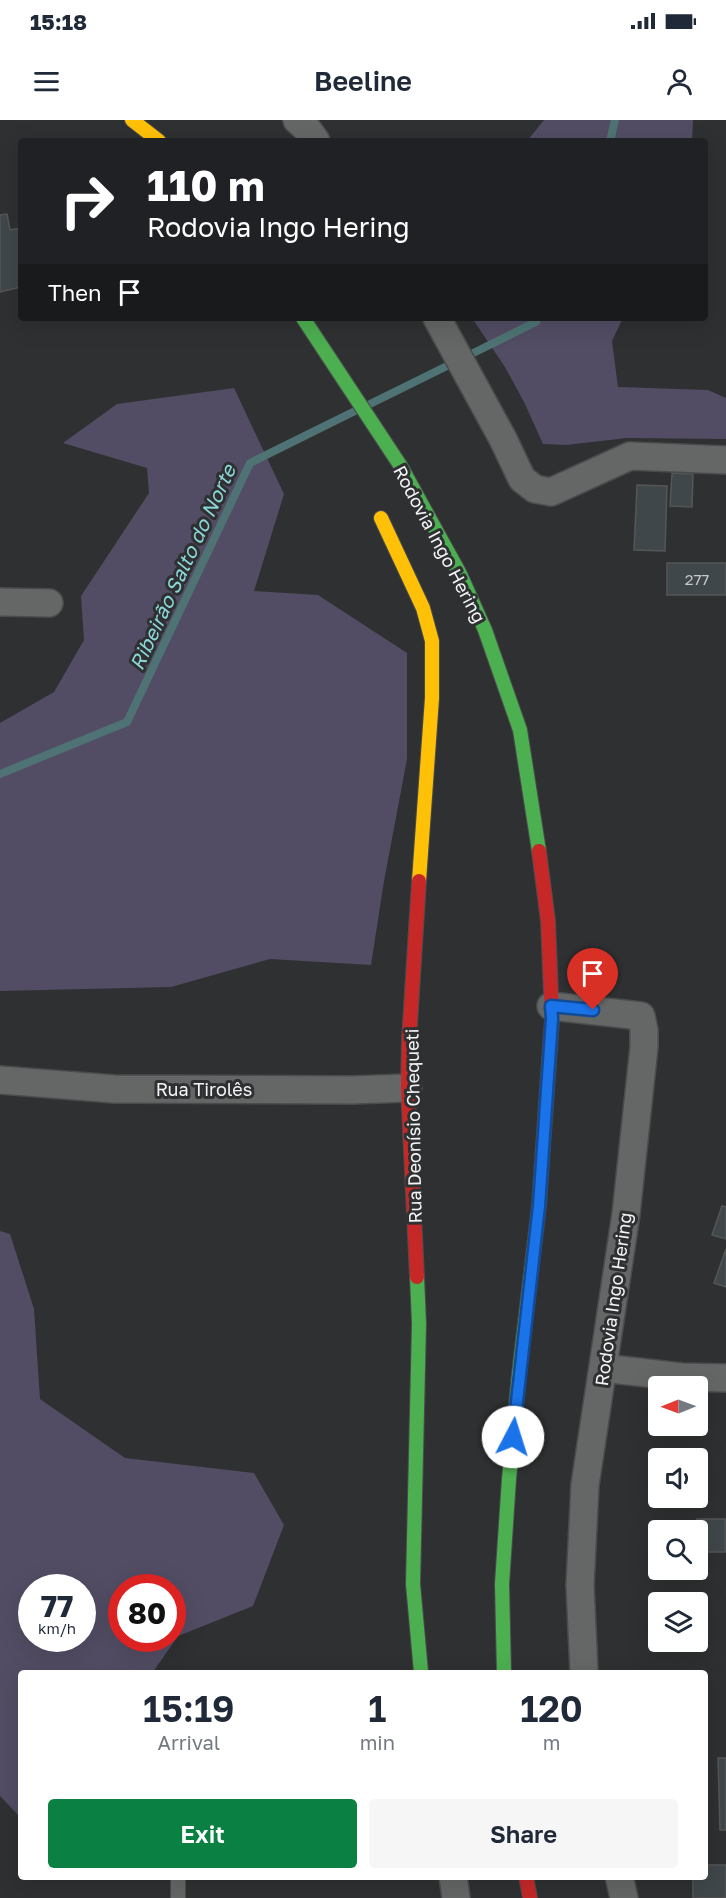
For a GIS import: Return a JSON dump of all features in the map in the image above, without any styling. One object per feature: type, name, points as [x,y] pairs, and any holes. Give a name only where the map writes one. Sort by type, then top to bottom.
[{"type":"main road","points":[[132,120],[155,138]]},
{"type":"main road","name":"Rodovia Ingo Hering","points":[[305,321],[400,465],[460,574],[485,630],[520,730],[548,921],[552,1019],[539,1206],[509,1479],[502,1584],[504,1670]]},
{"type":"main road","name":"Rua Deonísio Chequeti","points":[[381,518],[423,608],[432,641],[432,698],[419,868],[408,1088],[419,1324],[413,1584],[421,1670]]},
{"type":"main road","points":[[527,1880],[530,1898]]},
{"type":"street","points":[[297,120],[314,138]]},
{"type":"street","points":[[439,321],[503,439],[522,479],[536,489],[551,492],[630,456],[726,460]]},
{"type":"street","points":[[0,602],[49,603]]},
{"type":"street","name":"Rodovia Ingo Hering","points":[[551,1006],[641,1016],[644,1030],[626,1214],[585,1485],[580,1584],[584,1670]]},
{"type":"street","name":"Rua Tirolês","points":[[0,1080],[114,1089],[351,1090],[408,1088]]},
{"type":"street","points":[[603,1368],[681,1377],[726,1378]]},
{"type":"street","points":[[454,1880],[456,1898]]},
{"type":"street","points":[[620,1880],[624,1898]]},
{"type":"lane","points":[[178,1880],[178,1898]]},
{"type":"shaded area","points":[[544,120],[693,120],[692,138],[529,138]]},
{"type":"shaded area","points":[[474,321],[622,321],[612,341],[618,387],[708,390],[726,398],[726,439],[627,438],[566,445],[543,444],[505,367]]},
{"type":"shaded area","points":[[234,388],[284,494],[254,591],[318,595],[407,653],[407,759],[371,965],[270,959],[171,987],[0,991],[0,723],[54,692],[84,640],[81,596],[149,493],[147,468],[63,443],[117,404]]},
{"type":"shaded area","points":[[0,1231],[10,1234],[34,1309],[40,1399],[125,1458],[254,1473],[284,1525],[253,1606],[186,1633],[186,1574],[108,1574],[108,1652],[167,1652],[154,1670],[18,1670],[18,1815],[0,1796]]},
{"type":"building","points":[[7,214],[10,230],[18,229],[18,288],[0,292],[0,215]]},
{"type":"building","points":[[672,473],[693,474],[692,507],[670,506]]},
{"type":"building","points":[[637,485],[667,486],[665,551],[634,550]]},
{"type":"building","points":[[667,563],[726,563],[726,595],[667,595]]},
{"type":"building","points":[[722,1206],[726,1207],[726,1239],[712,1235]]},
{"type":"building","points":[[726,1249],[726,1287],[714,1283]]},
{"type":"building","points":[[725,1519],[725,1552],[708,1552],[708,1520],[697,1520]]},
{"type":"building","points":[[718,1758],[726,1758],[726,1830],[720,1830]]},
{"type":"building","points":[[708,1865],[726,1865],[726,1898],[693,1898],[693,1880],[708,1880]]},
{"type":"waterway","name":"Ribeirão Salto do Norte","points":[[611,138],[615,120]]},
{"type":"waterway","name":"Ribeirão Salto do Norte","points":[[368,405],[536,321]]},
{"type":"waterway","name":"Ribeirão Salto do Norte","points":[[0,774],[127,722],[250,463],[355,411]]},
{"type":"traffic: fast","points":[[305,321],[400,465],[460,574],[485,630],[520,730],[539,851]]},
{"type":"traffic: fast","points":[[504,1670],[502,1584],[509,1479],[539,1206],[543,1147]]},
{"type":"traffic: fast","points":[[417,1277],[419,1324],[413,1584],[421,1670]]},
{"type":"traffic: slow","points":[[132,120],[155,138]]},
{"type":"traffic: slow","points":[[381,518],[423,608],[432,641],[432,698],[419,881]]},
{"type":"traffic: jam","points":[[539,851],[548,921],[552,1019],[543,1147]]},
{"type":"traffic: jam","points":[[417,1277],[408,1088],[419,881]]},
{"type":"traffic: jam","points":[[527,1880],[530,1898]]},
{"type":"route","points":[[513,1437],[539,1206],[551,1006],[593,1010]]}]
